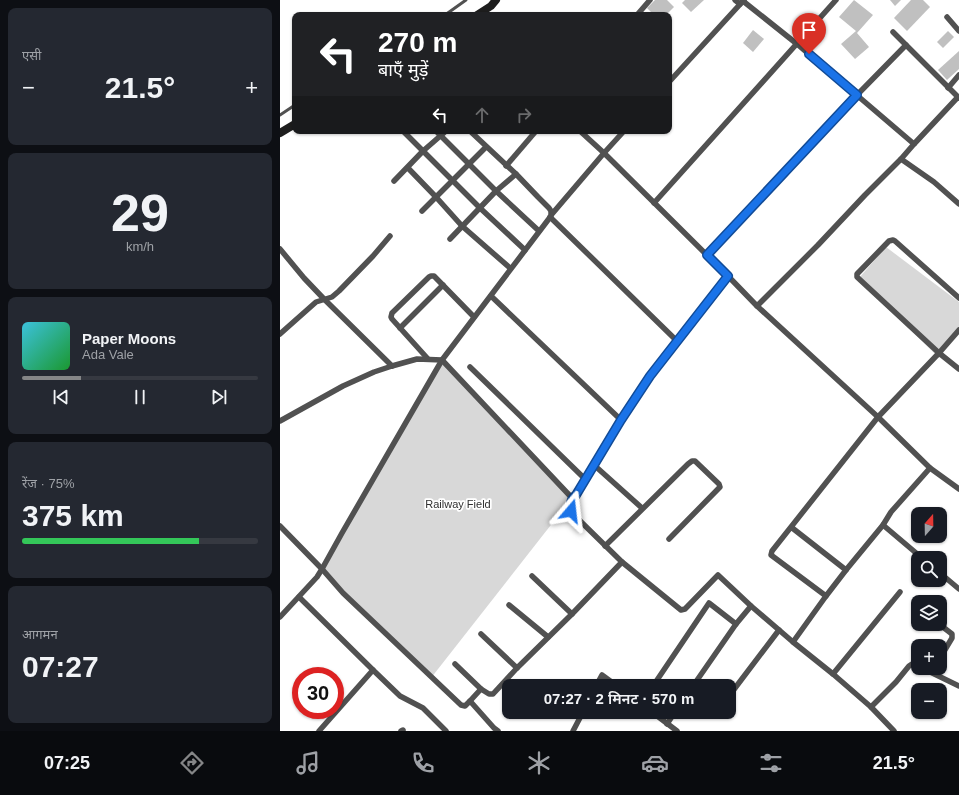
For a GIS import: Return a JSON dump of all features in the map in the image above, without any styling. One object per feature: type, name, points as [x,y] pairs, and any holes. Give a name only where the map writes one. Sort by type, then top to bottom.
[{"type":"street","points":[[482,12],[491,6],[496,0]]},
{"type":"street","points":[[640,12],[650,0]]},
{"type":"street","points":[[735,0],[743,2],[797,44],[914,144]]},
{"type":"street","points":[[654,203],[836,0]]},
{"type":"street","points":[[672,79],[743,2]]},
{"type":"street","points":[[946,17],[959,31]]},
{"type":"street","points":[[757,306],[818,245],[959,98],[893,32]]},
{"type":"street","points":[[707,255],[906,45]]},
{"type":"street","points":[[948,88],[959,75]]},
{"type":"street","points":[[280,133],[292,126]]},
{"type":"street","points":[[406,134],[480,208],[525,250]]},
{"type":"street","points":[[394,181],[423,151],[442,134]]},
{"type":"street","points":[[473,134],[516,174],[549,208],[551,216],[677,341]]},
{"type":"street","points":[[506,166],[533,134]]},
{"type":"street","points":[[583,134],[757,306],[878,417],[930,468],[959,489]]},
{"type":"street","points":[[280,617],[317,577],[442,360],[539,231],[621,134]]},
{"type":"street","points":[[440,136],[496,192],[539,231]]},
{"type":"street","points":[[422,211],[486,147]]},
{"type":"street","points":[[901,159],[934,182],[959,204]]},
{"type":"street","points":[[408,168],[462,226],[510,268]]},
{"type":"street","points":[[450,239],[496,192],[516,174]]},
{"type":"street","points":[[280,334],[316,302],[332,297],[340,291],[390,236]]},
{"type":"street","points":[[959,298],[895,241],[892,240],[889,241],[857,274],[857,277],[939,353],[959,369]]},
{"type":"street","points":[[280,249],[324,299],[392,366]]},
{"type":"street","points":[[428,359],[391,317],[392,313],[431,276],[434,276],[474,317]]},
{"type":"street","points":[[728,276],[650,376],[621,420],[576,495],[572,498],[571,507],[573,514],[622,562],[681,610],[684,609],[718,575],[751,606],[871,707],[894,731]]},
{"type":"street","points":[[400,328],[443,285]]},
{"type":"street","points":[[491,296],[621,420]]},
{"type":"street","points":[[826,596],[771,555],[772,551],[878,417],[959,330]]},
{"type":"street","points":[[280,420],[343,386],[374,372],[418,359],[442,360],[572,498]]},
{"type":"street","points":[[470,367],[585,479]]},
{"type":"street","points":[[605,546],[688,464],[692,461],[696,462],[719,484],[719,489],[669,540]]},
{"type":"street","points":[[594,465],[642,508]]},
{"type":"street","points":[[793,642],[846,570],[892,512],[930,468]]},
{"type":"street","points":[[883,525],[914,551]]},
{"type":"street","points":[[280,526],[343,593],[460,705],[465,706],[481,689]]},
{"type":"street","points":[[791,527],[846,570]]},
{"type":"street","points":[[456,664],[481,689],[489,694],[494,694],[517,668],[622,562]]},
{"type":"street","points":[[532,576],[572,614]]},
{"type":"street","points":[[947,579],[959,589]]},
{"type":"street","points":[[833,674],[900,592]]},
{"type":"street","points":[[298,597],[400,696],[423,708],[446,731]]},
{"type":"street","points":[[658,679],[709,603],[736,624]]},
{"type":"street","points":[[509,605],[548,637]]},
{"type":"street","points":[[698,679],[736,624],[751,606]]},
{"type":"street","points":[[736,687],[779,630]]},
{"type":"street","points":[[947,630],[953,636],[947,646]]},
{"type":"street","points":[[481,634],[517,668]]},
{"type":"street","points":[[871,707],[911,665]]},
{"type":"street","points":[[319,731],[373,670]]},
{"type":"street","points":[[600,679],[602,675],[607,679]]},
{"type":"street","points":[[940,675],[959,686]]},
{"type":"street","points":[[470,701],[498,731]]},
{"type":"street","points":[[573,731],[579,719]]},
{"type":"street","points":[[661,719],[677,731]]},
{"type":"street","points":[[667,724],[670,719]]},
{"type":"lane","points":[[449,12],[466,0]]},
{"type":"lane","points":[[280,115],[292,107]]},
{"type":"green space","points":[[886,247],[959,302],[959,332],[939,358],[859,278]]},
{"type":"green space","name":"Railway Field","points":[[442,360],[572,498],[431,678],[322,569]]},
{"type":"building","points":[[655,0],[667,0],[674,7],[669,12],[651,12],[647,8]]},
{"type":"building","points":[[685,0],[704,0],[691,12],[682,3]]},
{"type":"building","points":[[854,0],[873,15],[857,33],[869,47],[855,59],[841,44],[856,31],[839,17]]},
{"type":"building","points":[[890,0],[901,0],[895,6]]},
{"type":"building","points":[[911,0],[923,0],[930,7],[907,31],[894,18]]},
{"type":"building","points":[[753,30],[764,39],[753,52],[743,43]]},
{"type":"building","points":[[948,31],[954,37],[943,48],[937,42]]},
{"type":"building","points":[[959,51],[959,69],[947,80],[938,70]]},
{"type":"route","points":[[571,511],[572,498],[576,495],[621,420],[650,376],[728,276],[707,255],[857,95],[809,54]]}]
